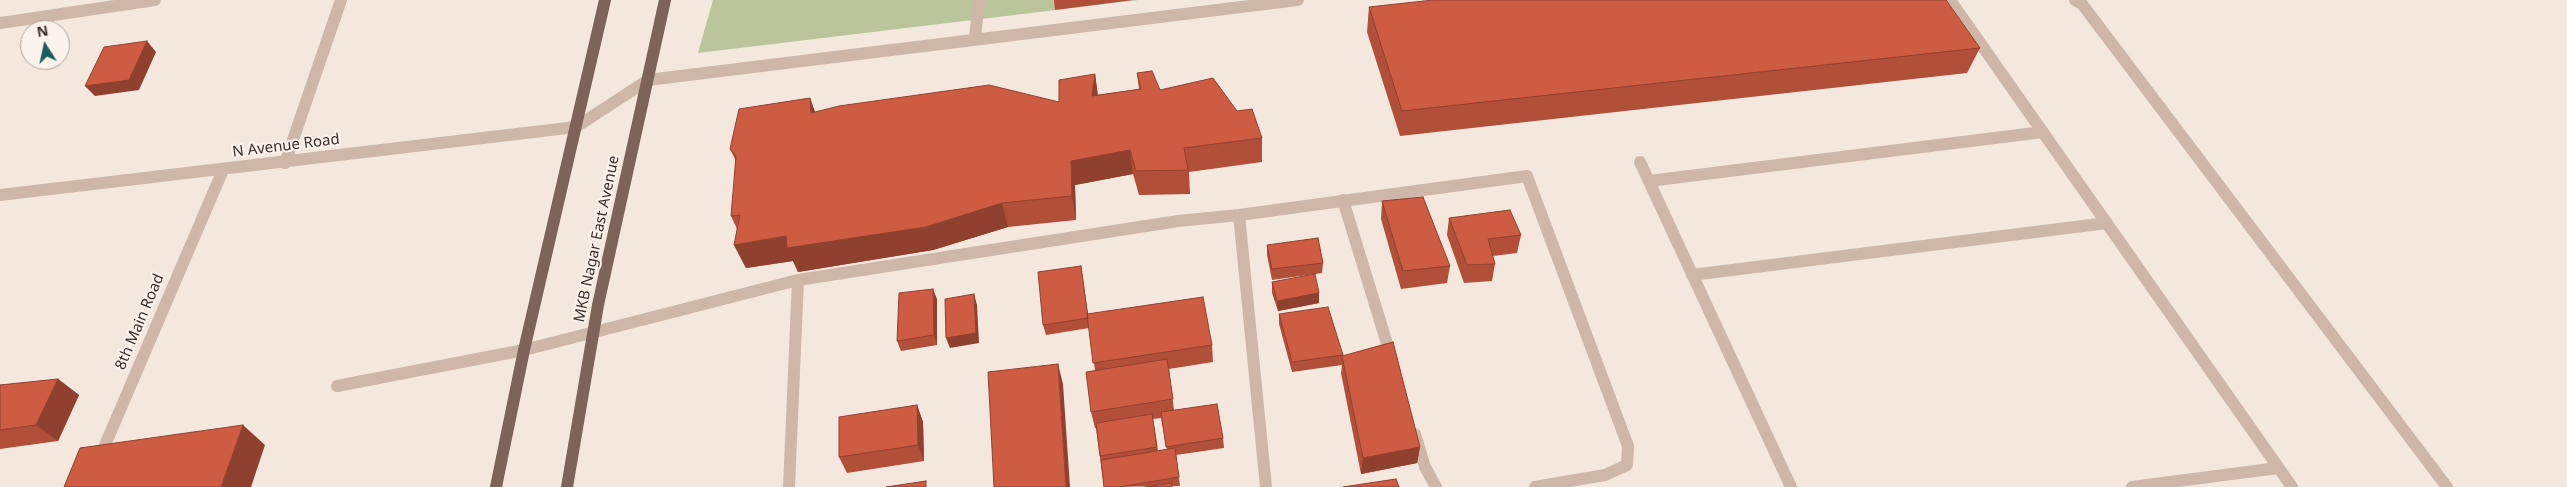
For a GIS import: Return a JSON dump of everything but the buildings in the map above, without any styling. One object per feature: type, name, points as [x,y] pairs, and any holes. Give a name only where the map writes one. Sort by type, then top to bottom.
[{"type":"main road","points":[[496,487],[524,350],[605,0]]},
{"type":"main road","name":"MKB Nagar East Avenue","points":[[567,487],[593,331],[665,0]]},
{"type":"street","points":[[0,23],[155,0]]},
{"type":"street","points":[[286,163],[341,0]]},
{"type":"street","points":[[975,38],[979,0]]},
{"type":"street","points":[[576,126],[648,80],[975,38],[1298,0]]},
{"type":"street","points":[[1950,0],[2292,487]]},
{"type":"street","points":[[2075,0],[2082,4],[2447,487]]},
{"type":"street","name":"N Avenue Road","points":[[0,195],[286,163],[576,126]]},
{"type":"street","points":[[1649,181],[2043,132]]},
{"type":"street","points":[[1640,162],[1791,487]]},
{"type":"street","name":"8th Main Road","points":[[86,487],[223,170]]},
{"type":"street","points":[[337,386],[524,350],[798,280],[1178,221],[1239,215],[1527,176],[1628,446],[1627,464],[1605,475],[1535,487]]},
{"type":"street","points":[[1343,200],[1397,377]]},
{"type":"street","points":[[1239,215],[1266,487]]},
{"type":"street","points":[[1692,275],[2107,224]]},
{"type":"street","points":[[789,487],[798,280]]},
{"type":"street","points":[[1411,422],[1425,467],[1436,487]]},
{"type":"street","points":[[2132,487],[2278,468]]},
{"type":"green space","points":[[713,0],[1139,0],[698,53]]}]
